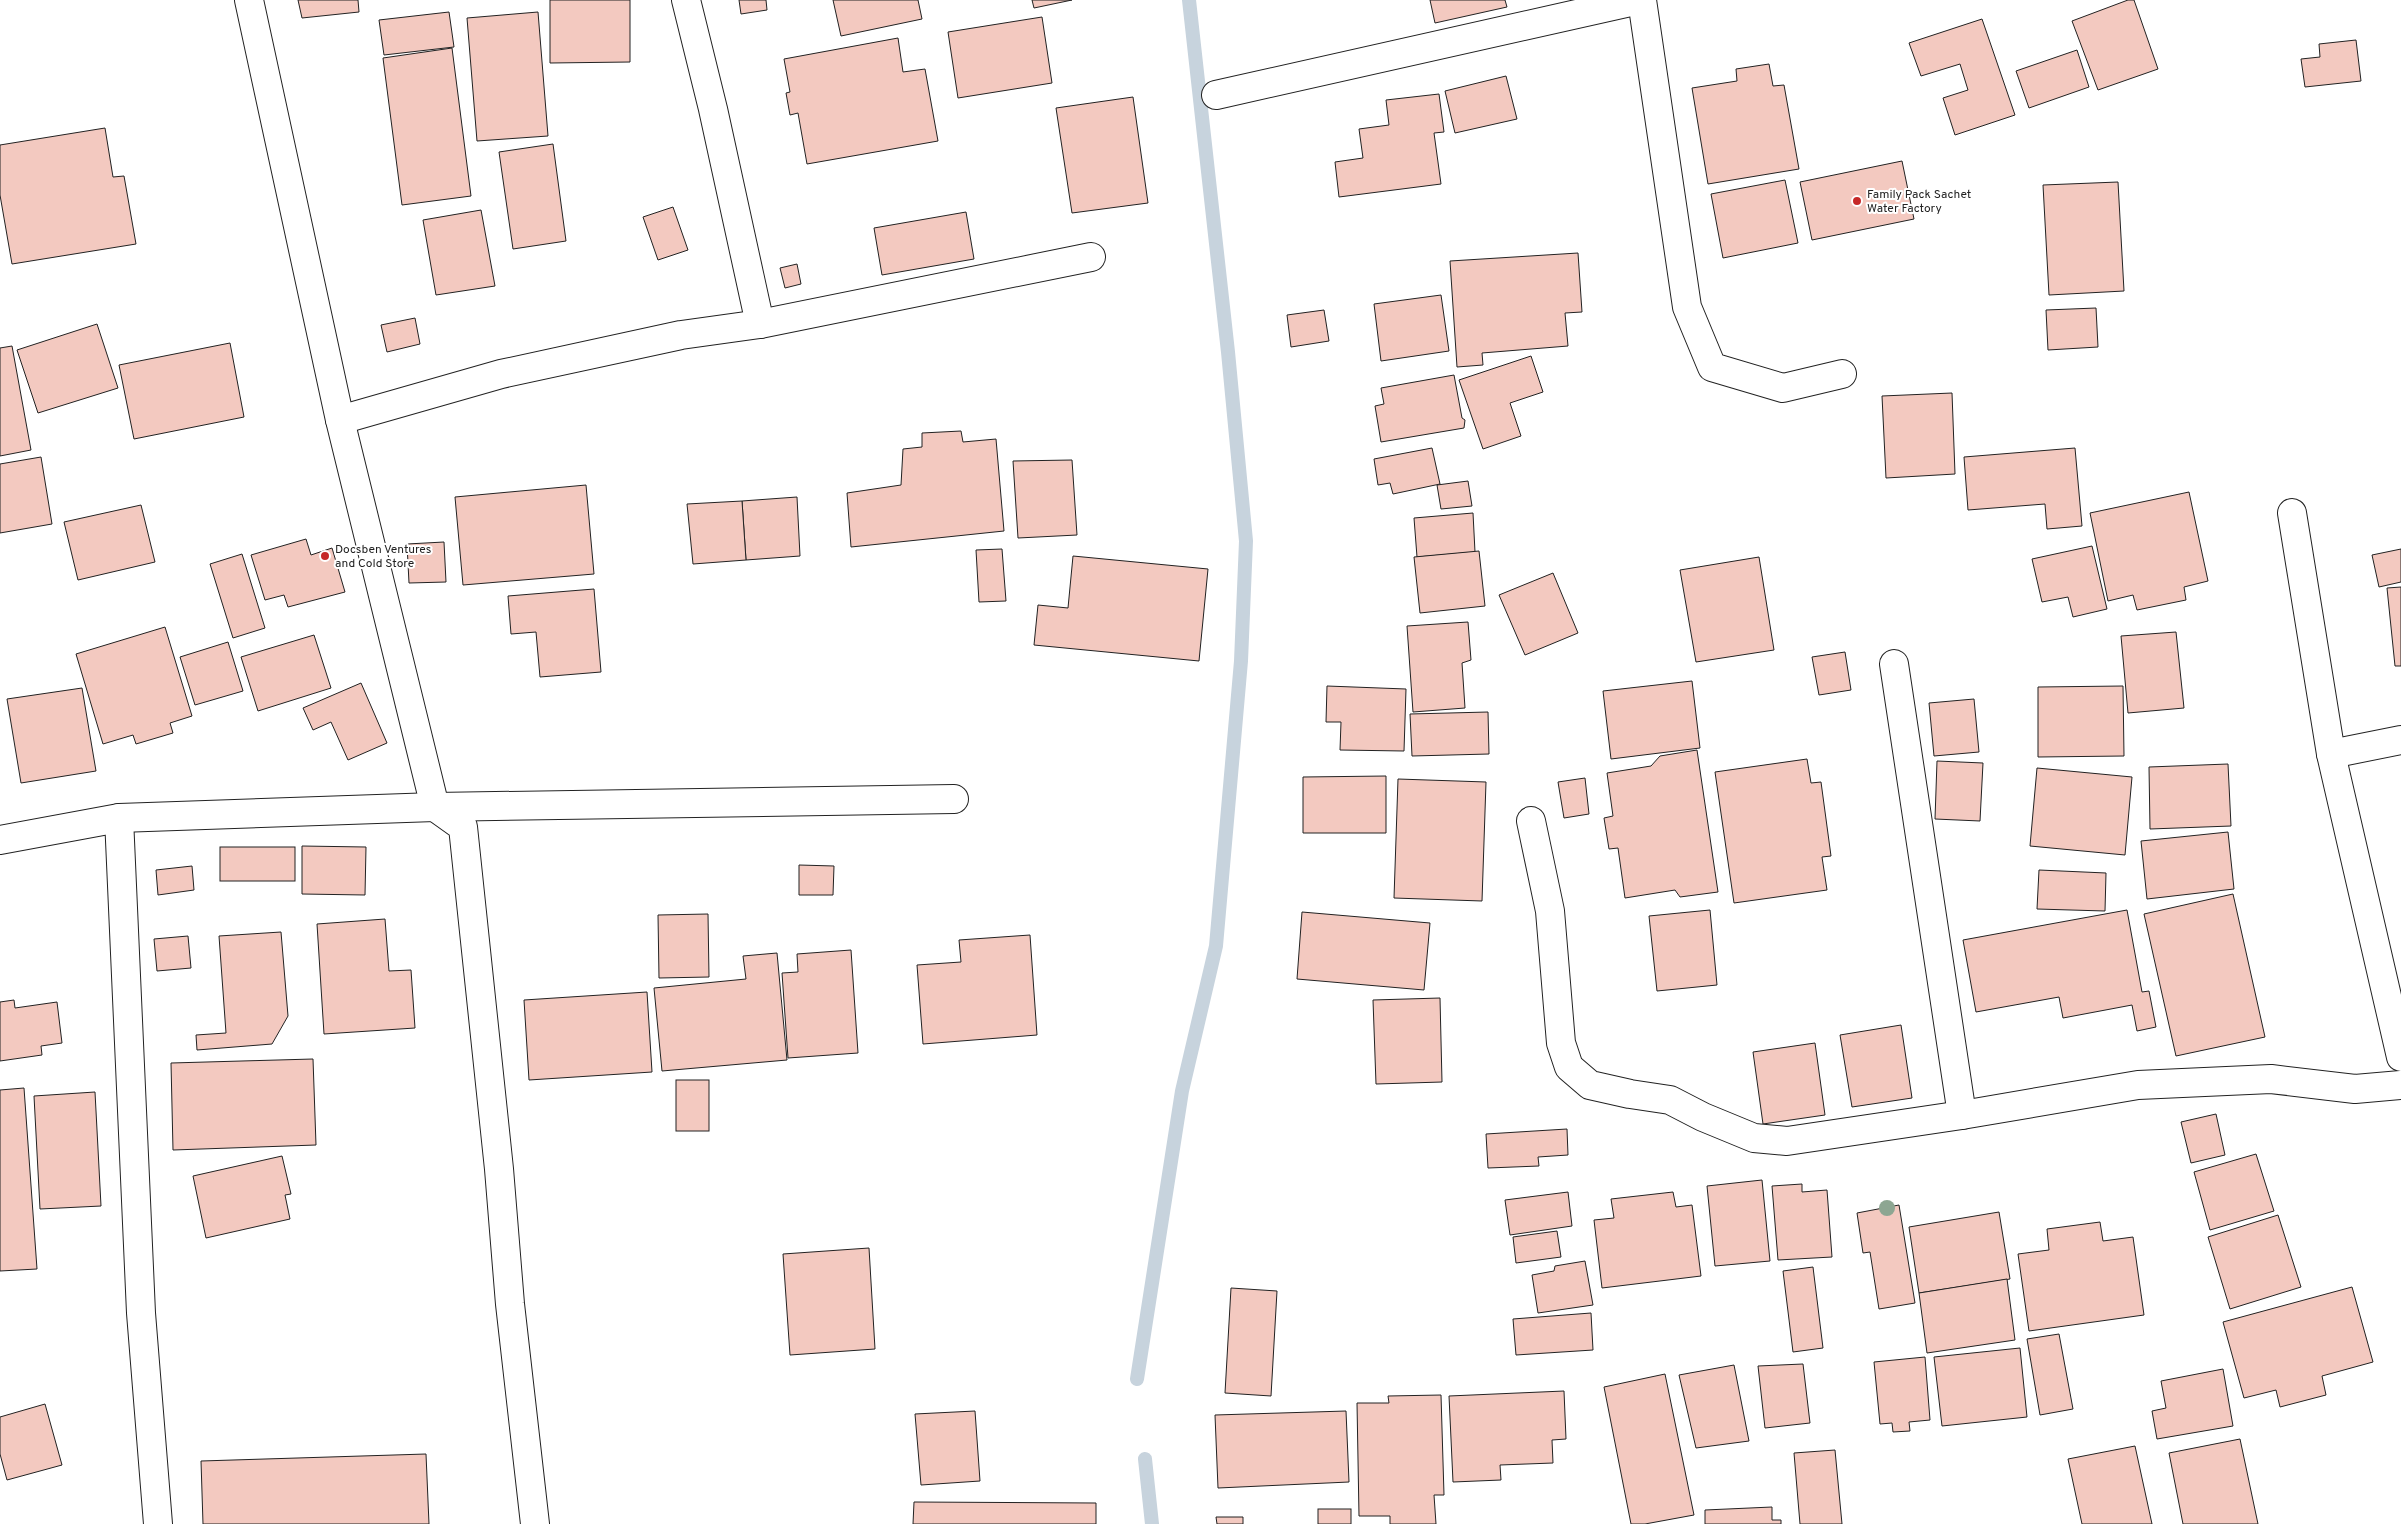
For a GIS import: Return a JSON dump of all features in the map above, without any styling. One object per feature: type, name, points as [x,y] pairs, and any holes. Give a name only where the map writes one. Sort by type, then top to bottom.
[{"type":"street","points":[[249,0],[340,420],[435,807],[463,827],[499,1169],[510,1304],[535,1524]]},
{"type":"street","points":[[686,0],[713,109],[760,324]]},
{"type":"street","points":[[1216,95],[1640,0],[1687,307],[1712,367],[1782,388],[1842,374]]},
{"type":"street","points":[[340,420],[501,374],[681,335],[760,324],[1091,257]]},
{"type":"street","points":[[2292,513],[2331,754],[2401,1058]]},
{"type":"street","points":[[1894,664],[1962,1115]]},
{"type":"street","points":[[2331,754],[2401,740]]},
{"type":"street","points":[[0,840],[119,818],[435,807],[954,799]]},
{"type":"street","points":[[119,818],[141,1313],[158,1524]]},
{"type":"street","points":[[1531,821],[1550,911],[1561,1042],[1569,1067],[1590,1085],[1670,1100],[1703,1117],[1754,1138],[1787,1141],[1962,1115],[2138,1085],[2271,1079],[2355,1089],[2401,1085]]},
{"type":"building","points":[[298,0],[358,0],[359,12],[302,18]]},
{"type":"building","points":[[550,0],[630,0],[630,62],[550,63]]},
{"type":"building","points":[[739,0],[766,0],[767,10],[741,14]]},
{"type":"building","points":[[833,0],[918,0],[922,19],[841,36]]},
{"type":"building","points":[[1032,0],[1072,0],[1034,8]]},
{"type":"building","points":[[1430,0],[1505,0],[1507,7],[1435,23]]},
{"type":"building","points":[[2128,0],[2134,0],[2158,69],[2098,90],[2072,21]]},
{"type":"building","points":[[449,12],[454,47],[384,55],[379,20]]},
{"type":"building","points":[[538,12],[548,136],[477,141],[467,18]]},
{"type":"building","points":[[1042,17],[1052,83],[958,98],[948,32]]},
{"type":"building","points":[[1982,19],[2015,115],[1955,135],[1943,98],[1968,90],[1960,64],[1921,76],[1909,43]]},
{"type":"building","points":[[898,38],[903,72],[925,69],[938,141],[807,164],[798,113],[790,115],[786,93],[790,92],[784,59]]},
{"type":"building","points":[[2356,40],[2361,81],[2305,87],[2301,59],[2320,57],[2319,44]]},
{"type":"building","points":[[452,48],[471,196],[402,205],[383,58]]},
{"type":"building","points":[[2077,50],[2089,87],[2029,108],[2016,71]]},
{"type":"building","points":[[1769,64],[1773,86],[1784,85],[1799,169],[1708,184],[1692,88],[1737,81],[1736,69]]},
{"type":"building","points":[[1506,76],[1517,119],[1455,133],[1445,91]]},
{"type":"building","points":[[1439,94],[1444,132],[1434,133],[1441,184],[1339,197],[1335,162],[1363,158],[1359,129],[1389,125],[1386,100]]},
{"type":"building","points":[[1133,97],[1148,203],[1072,213],[1056,108]]},
{"type":"building","points":[[105,128],[113,177],[124,176],[136,244],[12,264],[0,195],[0,145]]},
{"type":"building","points":[[553,144],[566,241],[513,249],[499,152]]},
{"type":"building","name":"Family Pack Sachet Water Factory","points":[[1902,161],[1914,219],[1812,240],[1800,182]]},
{"type":"building","points":[[1785,180],[1798,243],[1723,258],[1711,194]]},
{"type":"building","points":[[2118,182],[2124,291],[2049,295],[2043,185]]},
{"type":"building","points":[[673,207],[688,250],[658,260],[643,217]]},
{"type":"building","points":[[481,210],[495,286],[436,295],[423,220]]},
{"type":"building","points":[[966,212],[974,259],[882,275],[874,228]]},
{"type":"building","points":[[1578,253],[1582,312],[1565,313],[1568,346],[1482,353],[1483,365],[1457,367],[1450,261]]},
{"type":"building","points":[[797,264],[801,284],[785,288],[780,268]]},
{"type":"building","points":[[1441,295],[1449,351],[1381,361],[1374,304]]},
{"type":"building","points":[[2096,308],[2098,347],[2048,350],[2046,310]]},
{"type":"building","points":[[1324,310],[1329,341],[1291,347],[1287,315]]},
{"type":"building","points":[[415,318],[420,344],[387,352],[381,325]]},
{"type":"building","points":[[97,324],[118,388],[38,413],[17,350]]},
{"type":"building","points":[[230,343],[244,417],[134,439],[119,365]]},
{"type":"building","points":[[12,346],[31,450],[0,456],[0,348]]},
{"type":"building","points":[[1531,356],[1543,392],[1510,403],[1521,436],[1483,449],[1459,380]]},
{"type":"building","points":[[1454,375],[1462,418],[1465,420],[1464,428],[1381,442],[1375,406],[1384,404],[1381,388]]},
{"type":"building","points":[[1952,393],[1955,474],[1886,478],[1882,396]]},
{"type":"building","points":[[961,431],[963,442],[996,439],[1004,531],[851,547],[847,493],[901,485],[903,449],[922,447],[922,433]]},
{"type":"building","points":[[1432,448],[1440,484],[1393,494],[1390,483],[1378,485],[1374,459]]},
{"type":"building","points":[[2075,448],[2082,526],[2047,529],[2045,504],[1968,510],[1964,457]]},
{"type":"building","points":[[41,457],[52,524],[0,533],[0,464]]},
{"type":"building","points":[[1072,460],[1077,535],[1018,538],[1013,461]]},
{"type":"building","points":[[1468,481],[1472,506],[1441,509],[1437,485]]},
{"type":"building","points":[[586,485],[594,574],[463,585],[455,497]]},
{"type":"building","points":[[2189,492],[2208,581],[2184,587],[2186,600],[2137,610],[2133,595],[2108,601],[2090,513]]},
{"type":"building","points":[[797,497],[800,556],[746,560],[742,501]]},
{"type":"building","points":[[742,501],[746,560],[693,564],[687,504]]},
{"type":"building","points":[[141,505],[155,562],[78,580],[64,522]]},
{"type":"building","points":[[1473,513],[1475,552],[1417,557],[1414,518]]},
{"type":"building","points":[[306,539],[311,555],[332,548],[345,592],[288,607],[284,595],[265,600],[251,555]]},
{"type":"building","points":[[444,542],[446,582],[409,583],[407,544]]},
{"type":"building","points":[[2092,546],[2107,609],[2073,617],[2068,597],[2042,602],[2032,559]]},
{"type":"building","points":[[1002,549],[1006,601],[979,602],[976,550]]},
{"type":"building","points":[[2401,549],[2401,582],[2379,587],[2372,555]]},
{"type":"building","points":[[1479,551],[1485,606],[1420,613],[1414,557]]},
{"type":"building","points":[[242,554],[265,628],[233,638],[210,564]]},
{"type":"building","points":[[1073,556],[1208,569],[1199,661],[1034,645],[1038,605],[1068,608]]},
{"type":"building","points":[[1759,557],[1774,650],[1696,662],[1680,570]]},
{"type":"building","points":[[1553,573],[1578,633],[1525,655],[1499,595]]},
{"type":"building","points":[[2401,587],[2401,666],[2395,666],[2387,588]]},
{"type":"building","points":[[594,589],[601,672],[540,677],[536,632],[511,634],[508,596]]},
{"type":"building","points":[[1468,622],[1471,660],[1462,663],[1465,708],[1413,712],[1407,626]]},
{"type":"building","points":[[165,627],[192,716],[170,723],[173,733],[136,744],[133,735],[103,744],[76,654]]},
{"type":"building","points":[[2176,632],[2184,708],[2128,713],[2121,636]]},
{"type":"building","points":[[314,635],[331,688],[258,711],[241,657]]},
{"type":"building","points":[[228,642],[243,691],[195,705],[180,657]]},
{"type":"building","points":[[1845,652],[1851,690],[1819,695],[1812,657]]},
{"type":"building","points":[[1692,681],[1700,748],[1611,759],[1603,691]]},
{"type":"building","points":[[361,683],[387,743],[348,760],[331,722],[313,730],[303,708]]},
{"type":"building","points":[[1327,686],[1406,689],[1404,751],[1340,750],[1341,722],[1326,722]]},
{"type":"building","points":[[2123,686],[2124,756],[2038,757],[2038,687]]},
{"type":"building","points":[[82,688],[96,771],[21,783],[7,699]]},
{"type":"building","points":[[1974,699],[1979,752],[1934,756],[1929,703]]},
{"type":"building","points":[[1488,712],[1489,754],[1412,756],[1410,714]]},
{"type":"building","points":[[1697,750],[1718,892],[1680,897],[1675,890],[1625,898],[1618,848],[1609,849],[1604,818],[1613,816],[1607,773],[1651,766],[1660,756]]},
{"type":"building","points":[[1807,759],[1811,783],[1821,782],[1831,856],[1822,857],[1827,890],[1734,903],[1715,772]]},
{"type":"building","points":[[1937,761],[1983,763],[1980,821],[1935,819]]},
{"type":"building","points":[[2228,764],[2231,826],[2150,829],[2149,767]]},
{"type":"building","points":[[2037,768],[2132,777],[2125,855],[2030,846]]},
{"type":"building","points":[[1386,776],[1386,833],[1303,833],[1303,777]]},
{"type":"building","points":[[1585,778],[1589,814],[1564,818],[1558,782]]},
{"type":"building","points":[[1398,779],[1486,782],[1482,901],[1394,898]]},
{"type":"building","points":[[2228,832],[2234,889],[2147,899],[2141,841]]},
{"type":"building","points":[[302,846],[366,847],[365,895],[302,894]]},
{"type":"building","points":[[220,847],[295,847],[295,881],[220,881]]},
{"type":"building","points":[[799,865],[834,866],[833,895],[799,895]]},
{"type":"building","points":[[192,866],[194,890],[158,895],[156,870]]},
{"type":"building","points":[[2039,870],[2106,873],[2105,911],[2037,909]]},
{"type":"building","points":[[2233,894],[2265,1037],[2176,1056],[2144,914]]},
{"type":"building","points":[[1710,910],[1717,985],[1657,991],[1649,916]]},
{"type":"building","points":[[2127,910],[2142,992],[2149,991],[2156,1027],[2137,1031],[2132,1005],[2063,1018],[2059,997],[1976,1012],[1963,940]]},
{"type":"building","points":[[1302,912],[1430,923],[1424,990],[1297,979]]},
{"type":"building","points":[[708,914],[709,977],[659,978],[658,915]]},
{"type":"building","points":[[385,919],[389,971],[411,970],[415,1028],[324,1034],[317,924]]},
{"type":"building","points":[[281,932],[288,1016],[272,1044],[197,1050],[196,1035],[226,1033],[219,936]]},
{"type":"building","points":[[1030,935],[1037,1035],[923,1044],[917,965],[961,962],[959,940]]},
{"type":"building","points":[[188,936],[191,968],[157,971],[154,939]]},
{"type":"building","points":[[851,950],[858,1053],[788,1058],[782,973],[798,972],[797,954]]},
{"type":"building","points":[[777,953],[787,1060],[662,1071],[654,988],[746,979],[743,956]]},
{"type":"building","points":[[647,992],[652,1072],[529,1080],[524,1000]]},
{"type":"building","points":[[1440,998],[1442,1082],[1376,1084],[1373,1000]]},
{"type":"building","points":[[14,1000],[15,1008],[57,1002],[62,1043],[41,1046],[42,1055],[0,1061],[0,1002]]},
{"type":"building","points":[[1901,1025],[1912,1098],[1852,1107],[1840,1035]]},
{"type":"building","points":[[1815,1043],[1825,1115],[1763,1124],[1753,1052]]},
{"type":"building","points":[[313,1059],[316,1145],[173,1150],[171,1063]]},
{"type":"building","points":[[676,1080],[709,1080],[709,1131],[676,1131]]},
{"type":"building","points":[[24,1088],[37,1269],[0,1271],[0,1090]]},
{"type":"building","points":[[95,1092],[101,1206],[40,1209],[34,1096]]},
{"type":"building","points":[[2216,1114],[2225,1155],[2191,1163],[2181,1122]]},
{"type":"building","points":[[1567,1129],[1568,1155],[1538,1157],[1539,1166],[1488,1168],[1486,1134]]},
{"type":"building","points":[[2256,1154],[2274,1211],[2210,1230],[2194,1172]]},
{"type":"building","points":[[282,1156],[291,1194],[285,1195],[290,1219],[206,1238],[193,1176]]},
{"type":"building","points":[[1762,1180],[1770,1261],[1715,1266],[1707,1186]]},
{"type":"building","points":[[1802,1184],[1802,1192],[1827,1190],[1832,1257],[1778,1260],[1772,1186]]},
{"type":"building","points":[[1568,1192],[1572,1226],[1510,1235],[1505,1200]]},
{"type":"building","points":[[1673,1192],[1676,1207],[1692,1205],[1701,1276],[1602,1288],[1594,1220],[1614,1218],[1611,1199]]},
{"type":"building","points":[[1899,1205],[1915,1303],[1879,1309],[1870,1252],[1863,1253],[1857,1213]]},
{"type":"building","points":[[1999,1212],[2010,1279],[1919,1293],[1909,1227]]},
{"type":"building","points":[[2278,1215],[2301,1287],[2230,1309],[2208,1237]]},
{"type":"building","points":[[2100,1222],[2103,1241],[2133,1237],[2144,1315],[2029,1331],[2018,1254],[2049,1250],[2047,1229]]},
{"type":"building","points":[[1557,1231],[1561,1257],[1516,1263],[1513,1237]]},
{"type":"building","points":[[869,1248],[875,1349],[790,1355],[783,1254]]},
{"type":"building","points":[[1585,1261],[1593,1305],[1538,1313],[1532,1275],[1554,1271],[1555,1266]]},
{"type":"building","points":[[1813,1267],[1823,1348],[1793,1352],[1783,1271]]},
{"type":"building","points":[[2007,1279],[2015,1340],[1927,1353],[1919,1293]]},
{"type":"building","points":[[2352,1287],[2373,1362],[2322,1376],[2326,1395],[2280,1407],[2276,1390],[2244,1398],[2223,1322]]},
{"type":"building","points":[[1231,1288],[1277,1291],[1271,1396],[1225,1393]]},
{"type":"building","points":[[1591,1313],[1593,1350],[1516,1355],[1513,1319]]},
{"type":"building","points":[[2059,1334],[2073,1409],[2040,1415],[2027,1339]]},
{"type":"building","points":[[2020,1348],[2027,1417],[1942,1426],[1934,1357]]},
{"type":"building","points":[[1925,1357],[1930,1420],[1909,1422],[1910,1431],[1893,1432],[1892,1423],[1880,1424],[1874,1362]]},
{"type":"building","points":[[1803,1364],[1810,1423],[1765,1428],[1758,1366]]},
{"type":"building","points":[[1734,1365],[1749,1441],[1696,1448],[1679,1375]]},
{"type":"building","points":[[2223,1369],[2233,1426],[2157,1439],[2152,1411],[2166,1408],[2161,1381]]},
{"type":"building","points":[[1665,1374],[1694,1515],[1645,1524],[1631,1524],[1604,1387]]},
{"type":"building","points":[[1564,1391],[1566,1439],[1552,1440],[1553,1463],[1500,1465],[1501,1480],[1453,1482],[1449,1396]]},
{"type":"building","points":[[1441,1395],[1444,1495],[1434,1495],[1436,1524],[1390,1524],[1390,1516],[1359,1516],[1357,1403],[1389,1403],[1388,1396]]},
{"type":"building","points":[[45,1404],[62,1465],[7,1480],[0,1454],[0,1417]]},
{"type":"building","points":[[975,1411],[980,1481],[921,1485],[915,1414]]},
{"type":"building","points":[[1346,1411],[1349,1482],[1218,1488],[1215,1415]]},
{"type":"building","points":[[2240,1439],[2258,1524],[2183,1524],[2169,1453]]},
{"type":"building","points":[[2135,1446],[2152,1524],[2082,1524],[2068,1459]]},
{"type":"building","points":[[1835,1450],[1842,1524],[1800,1524],[1794,1453]]},
{"type":"building","points":[[426,1454],[429,1524],[203,1524],[201,1461]]},
{"type":"building","points":[[914,1502],[1096,1503],[1096,1524],[913,1524]]},
{"type":"building","points":[[1772,1507],[1772,1520],[1781,1520],[1781,1524],[1705,1524],[1705,1510]]},
{"type":"building","points":[[1318,1509],[1351,1509],[1351,1524],[1318,1524]]},
{"type":"building","points":[[1216,1517],[1243,1517],[1243,1524],[1217,1524]]},
{"type":"waterway","points":[[1137,1379],[1182,1091],[1216,946],[1241,661],[1246,541],[1228,352],[1189,0]]},
{"type":"waterway","points":[[1145,1459],[1152,1524]]},
{"type":"place","name":"Family Pack Sachet Water Factory","points":[[1857,201]]},
{"type":"place","name":"Docsben Ventures and Cold Store","points":[[325,556]]}]
